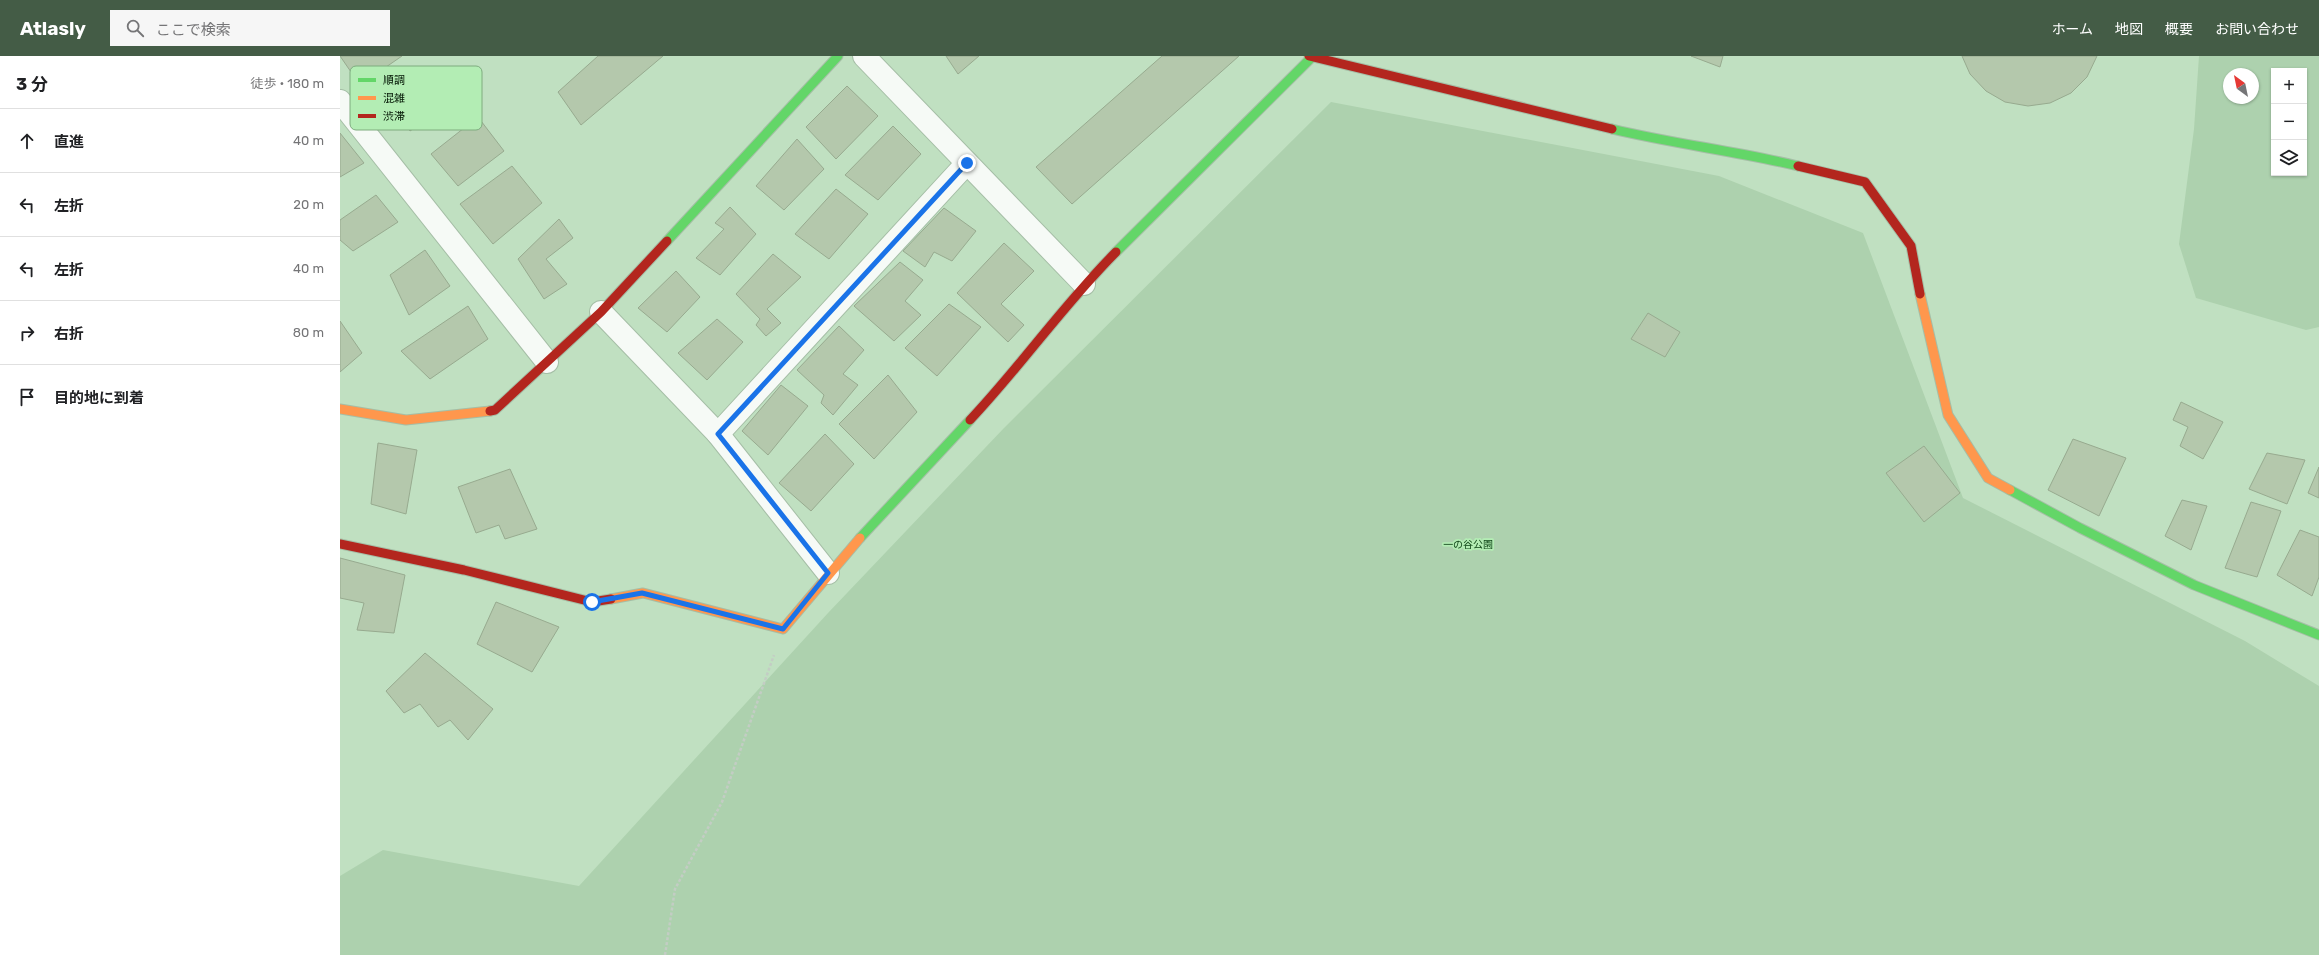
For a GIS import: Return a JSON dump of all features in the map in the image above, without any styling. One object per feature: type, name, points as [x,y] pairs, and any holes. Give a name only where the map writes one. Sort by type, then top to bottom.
[{"type":"street","points":[[340,409],[406,420],[495,410],[601,312],[838,56]]},
{"type":"street","points":[[864,56],[1084,284]]},
{"type":"street","points":[[340,544],[464,570],[592,602],[642,593],[783,629],[828,573],[992,397],[1084,284],[1310,57],[1657,140],[1766,158],[1865,182],[1911,246],[1923,313],[1948,416],[1988,478],[2080,528],[2194,585],[2319,635]]},
{"type":"street","points":[[340,101],[350,114]]},
{"type":"street","points":[[363,130],[547,362]]},
{"type":"street","points":[[718,434],[967,163]]},
{"type":"street","points":[[601,312],[718,434],[828,573]]},
{"type":"path","points":[[665,955],[675,889],[722,802],[783,629]]},
{"type":"green space","points":[[2199,56],[2319,56],[2319,327],[2306,330],[2196,298],[2179,244],[2194,129]]},
{"type":"green space","name":"一の谷公園","points":[[1331,102],[1719,176],[1863,233],[1963,498],[2245,641],[2319,686],[2319,955],[340,955],[340,876],[383,850],[579,886],[828,613],[1004,428]]},
{"type":"building","points":[[340,56],[402,56],[388,66],[350,66],[350,70]]},
{"type":"building","points":[[598,56],[663,56],[581,125],[558,92]]},
{"type":"building","points":[[946,56],[979,56],[958,74]]},
{"type":"building","points":[[1162,56],[1239,56],[1072,204],[1036,167]]},
{"type":"building","points":[[1691,56],[1723,56],[1720,67]]},
{"type":"building","points":[[1962,56],[2097,56],[2087,77],[2071,93],[2050,103],[2028,106],[2005,102],[1986,91],[1970,74]]},
{"type":"building","points":[[847,86],[878,116],[836,159],[806,127]]},
{"type":"building","points":[[482,122],[504,151],[458,186],[431,154],[461,130],[482,130]]},
{"type":"building","points":[[893,126],[921,154],[878,200],[845,175]]},
{"type":"building","points":[[340,133],[364,163],[340,177]]},
{"type":"building","points":[[797,139],[824,169],[784,210],[756,186]]},
{"type":"building","points":[[512,166],[542,203],[493,244],[460,204]]},
{"type":"building","points":[[836,189],[868,214],[829,259],[795,234]]},
{"type":"building","points":[[376,195],[398,222],[353,251],[340,240],[340,220]]},
{"type":"building","points":[[730,207],[756,234],[720,275],[696,258],[724,229],[715,223]]},
{"type":"building","points":[[944,208],[976,231],[952,261],[934,252],[925,267],[903,251]]},
{"type":"building","points":[[559,219],[573,238],[546,259],[567,284],[544,299],[518,259]]},
{"type":"building","points":[[1004,243],[1034,271],[1001,304],[1024,325],[1008,342],[957,293]]},
{"type":"building","points":[[425,250],[450,286],[409,315],[390,275]]},
{"type":"building","points":[[773,254],[801,277],[767,309],[781,323],[766,336],[756,325],[760,319],[736,294]]},
{"type":"building","points":[[900,262],[923,280],[905,301],[921,315],[894,341],[854,306]]},
{"type":"building","points":[[676,271],[700,297],[667,332],[638,308]]},
{"type":"building","points":[[949,304],[981,327],[937,376],[905,348]]},
{"type":"building","points":[[468,306],[488,339],[430,379],[401,351]]},
{"type":"building","points":[[1648,313],[1680,332],[1665,357],[1631,339]]},
{"type":"building","points":[[717,319],[743,342],[707,380],[678,353]]},
{"type":"building","points":[[340,321],[362,353],[340,372]]},
{"type":"building","points":[[839,326],[864,350],[843,374],[858,385],[833,415],[821,403],[824,395],[797,370]]},
{"type":"building","points":[[888,375],[917,412],[874,459],[839,424]]},
{"type":"building","points":[[781,385],[808,406],[768,455],[742,431]]},
{"type":"building","points":[[2181,402],[2223,422],[2203,459],[2180,446],[2188,427],[2173,420]]},
{"type":"building","points":[[825,434],[854,464],[811,511],[779,483]]},
{"type":"building","points":[[2073,439],[2126,458],[2099,516],[2048,490]]},
{"type":"building","points":[[378,443],[417,450],[406,514],[371,504]]},
{"type":"building","points":[[1924,446],[1960,493],[1924,522],[1886,473]]},
{"type":"building","points":[[2267,453],[2305,460],[2287,504],[2249,489]]},
{"type":"building","points":[[2319,467],[2319,498],[2308,493]]},
{"type":"building","points":[[510,469],[537,529],[505,539],[499,525],[476,533],[458,487]]},
{"type":"building","points":[[2182,500],[2207,506],[2191,550],[2165,536]]},
{"type":"building","points":[[2251,502],[2281,511],[2257,577],[2225,568]]},
{"type":"building","points":[[2300,530],[2319,537],[2319,577],[2312,596],[2277,575]]},
{"type":"building","points":[[340,558],[405,575],[394,633],[357,630],[364,603],[340,598]]},
{"type":"building","points":[[496,602],[559,627],[532,672],[477,644]]},
{"type":"building","points":[[425,653],[493,709],[468,740],[450,720],[438,727],[420,704],[404,713],[386,691]]},
{"type":"traffic: fast","points":[[667,241],[838,56]]},
{"type":"traffic: fast","points":[[1116,252],[1311,58]]},
{"type":"traffic: fast","points":[[1612,129],[1798,166]]},
{"type":"traffic: fast","points":[[860,538],[970,420]]},
{"type":"traffic: fast","points":[[2010,490],[2080,528],[2194,585],[2319,635]]},
{"type":"traffic: slow","points":[[1920,294],[1948,415],[1988,478],[2010,490]]},
{"type":"traffic: slow","points":[[340,409],[406,420],[490,411]]},
{"type":"traffic: slow","points":[[611,599],[643,593],[783,629],[860,538]]},
{"type":"traffic: jam","points":[[1309,56],[1612,129]]},
{"type":"traffic: jam","points":[[1798,166],[1865,182],[1911,246],[1920,294]]},
{"type":"traffic: jam","points":[[490,411],[495,410],[601,312],[667,241]]},
{"type":"traffic: jam","points":[[970,420],[1078,293],[1116,252]]},
{"type":"traffic: jam","points":[[340,544],[464,570],[592,602],[611,599]]},
{"type":"route","points":[[592,602],[642,593],[783,629],[828,573],[718,434],[967,163]]}]
